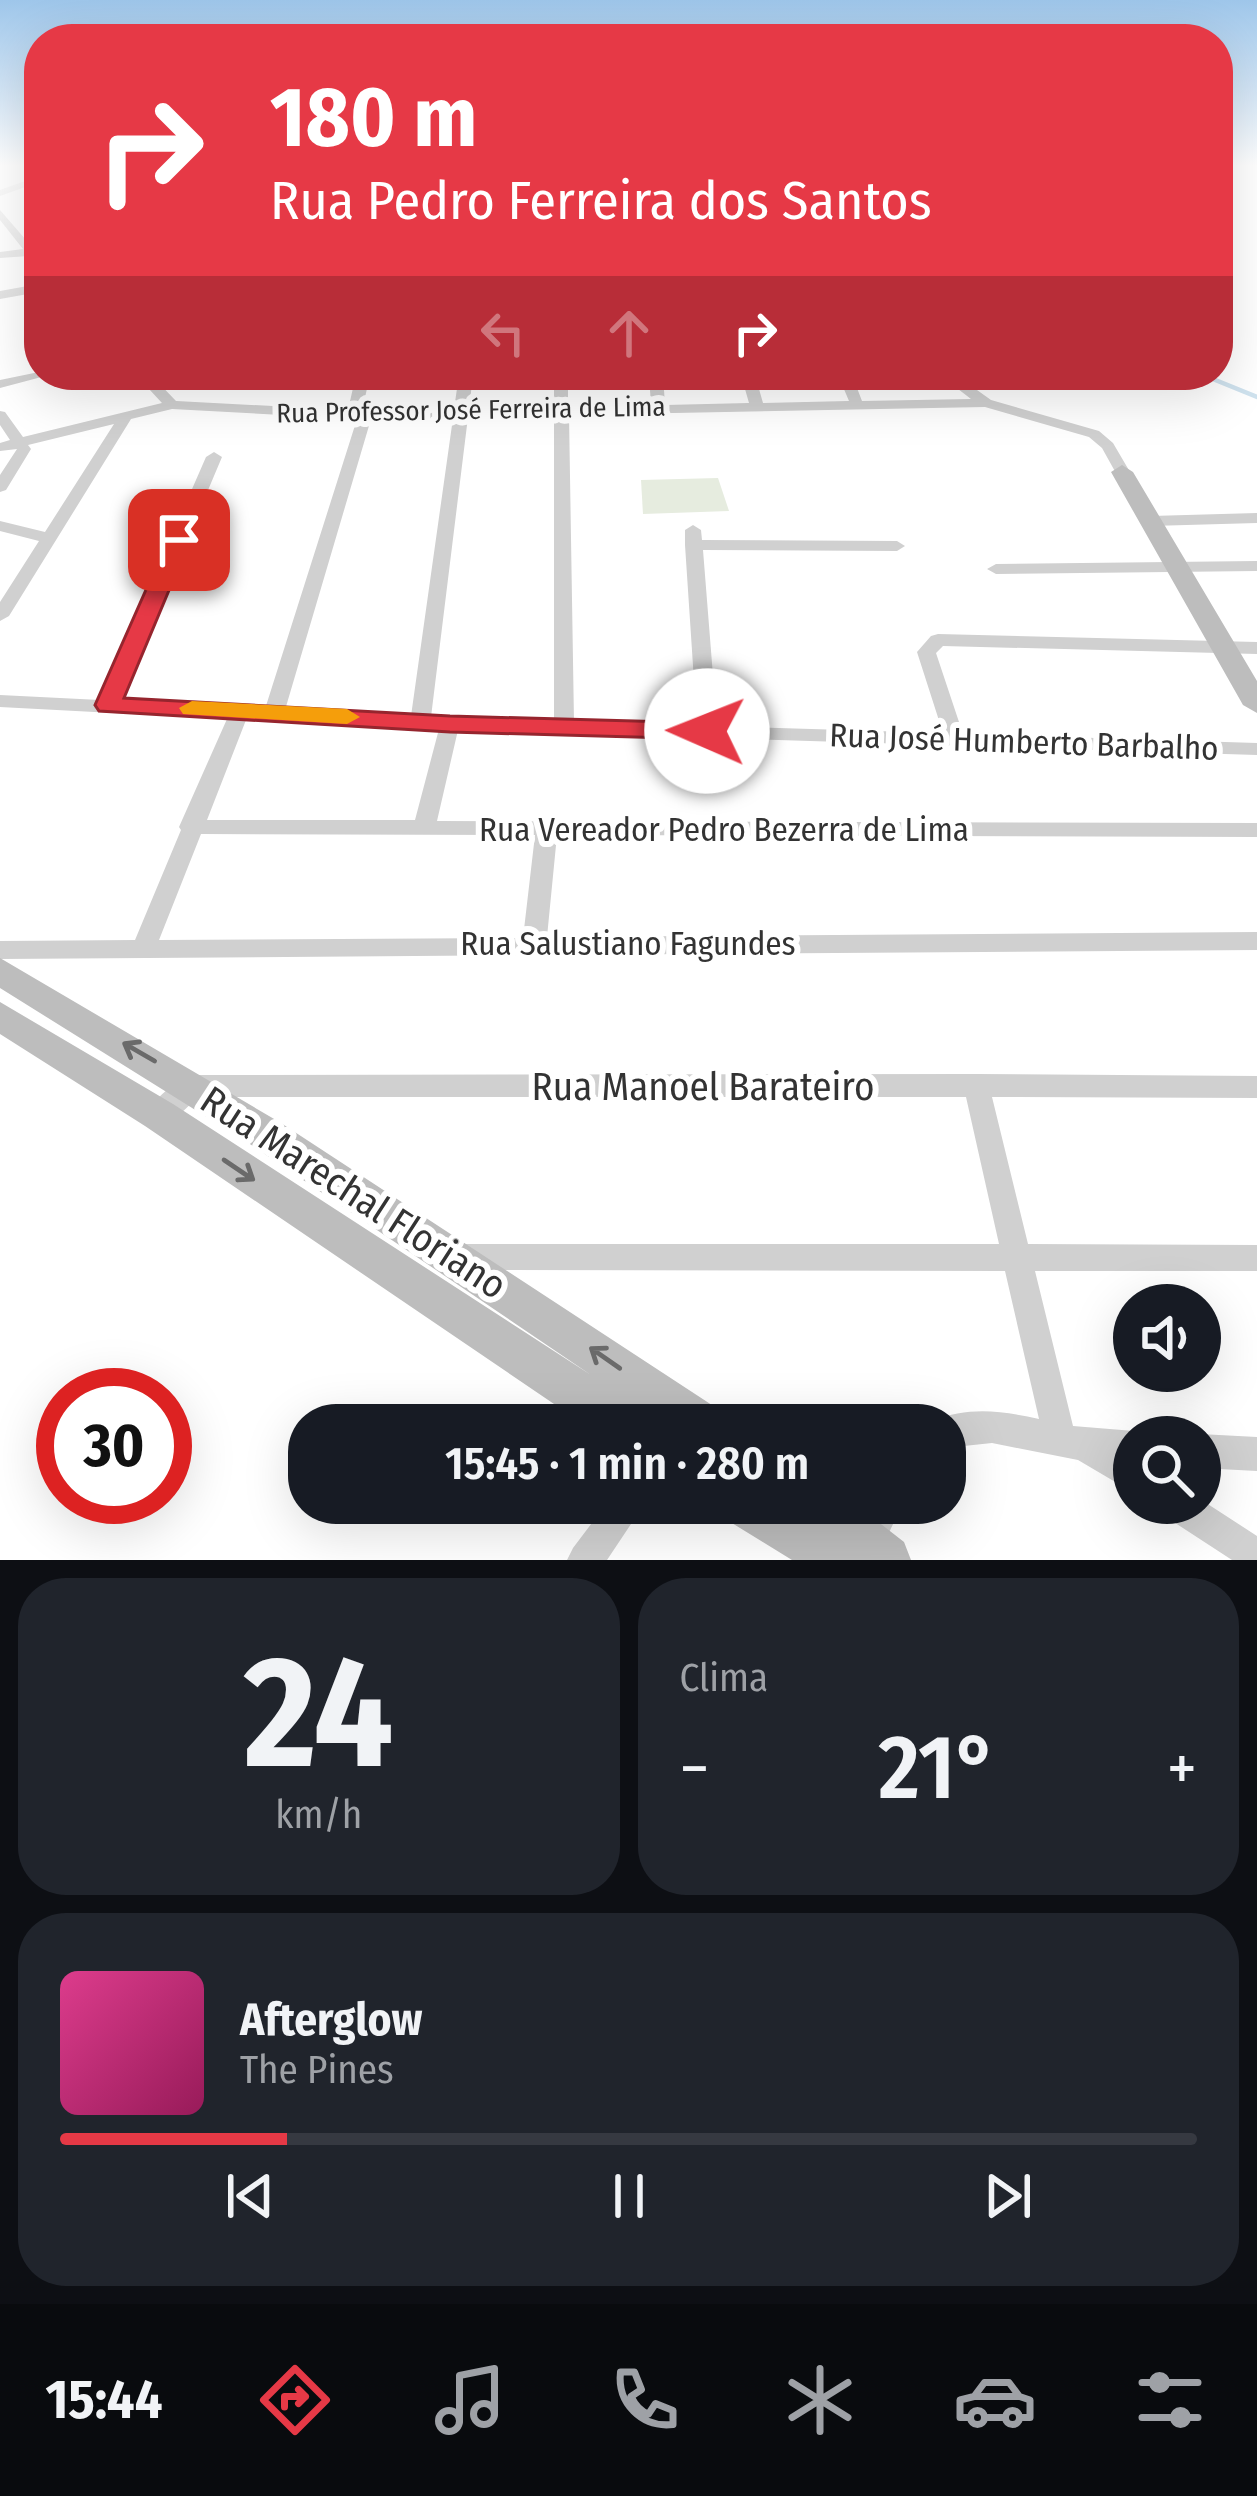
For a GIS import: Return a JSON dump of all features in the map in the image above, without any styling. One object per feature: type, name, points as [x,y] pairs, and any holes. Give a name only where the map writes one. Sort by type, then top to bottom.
[{"type":"street","points":[[158,390],[172,405]]},
{"type":"street","points":[[274,712],[359,414],[361,390]]},
{"type":"street","points":[[420,722],[465,390]]},
{"type":"street","points":[[561,390],[564,728]]},
{"type":"street","points":[[657,390],[658,407]]},
{"type":"street","points":[[752,390],[757,406]]},
{"type":"street","points":[[850,390],[857,405]]},
{"type":"street","points":[[968,390],[986,403],[1094,434],[1108,446],[1257,705]]},
{"type":"street","name":"Rua Professor José Ferreira de Lima","points":[[0,447],[172,405],[463,414],[986,403]]},
{"type":"street","points":[[0,415],[24,454],[0,487]]},
{"type":"street","points":[[2,610],[124,417]]},
{"type":"street","points":[[108,705],[214,457]]},
{"type":"street","points":[[1151,521],[1257,518]]},
{"type":"street","points":[[0,526],[49,538]]},
{"type":"street","points":[[707,731],[693,537],[897,546]]},
{"type":"street","points":[[996,569],[1257,566]]},
{"type":"street","points":[[955,739],[926,647],[953,639],[1257,648]]},
{"type":"street","name":"Rua José Humberto Barbalho","points":[[0,701],[450,724],[1257,749]]},
{"type":"street","points":[[146,946],[240,710]]},
{"type":"street","points":[[424,828],[450,724]]},
{"type":"street","name":"Rua Vereador Pedro Bezerra de Lima","points":[[190,826],[1257,830]]},
{"type":"street","points":[[534,944],[547,830]]},
{"type":"street","name":"Rua Salustiano Fagundes","points":[[0,950],[1257,941]]},
{"type":"street","name":"Rua Marechal Floriano","points":[[0,970],[459,1257],[671,1404]]},
{"type":"street","name":"Rua Marechal Floriano","points":[[0,1016],[159,1115],[594,1404]]},
{"type":"street","points":[[976,1085],[1016,1254],[1072,1442],[1113,1465]]},
{"type":"street","points":[[159,1115],[192,1086]]},
{"type":"street","name":"Rua Manoel Barateiro","points":[[192,1086],[1257,1087]]},
{"type":"street","points":[[388,1268],[418,1231]]},
{"type":"street","points":[[459,1257],[1016,1254],[1257,1258]]},
{"type":"street","points":[[966,1426],[1014,1426],[1072,1442],[1113,1446]]},
{"type":"street","points":[[1221,1452],[1257,1454]]},
{"type":"street","points":[[585,1560],[612,1524]]},
{"type":"street","points":[[806,1524],[867,1545]]},
{"type":"street","points":[[840,1524],[867,1545]]},
{"type":"street","points":[[1207,1524],[1257,1556]]},
{"type":"shaded area","points":[[718,478],[729,511],[643,514],[641,480]]},
{"type":"waterway","points":[[1233,387],[1257,397]]},
{"type":"slow traffic","points":[[192,708],[347,717]]},
{"type":"route","points":[[179,540],[108,705],[450,724],[707,731]]}]
